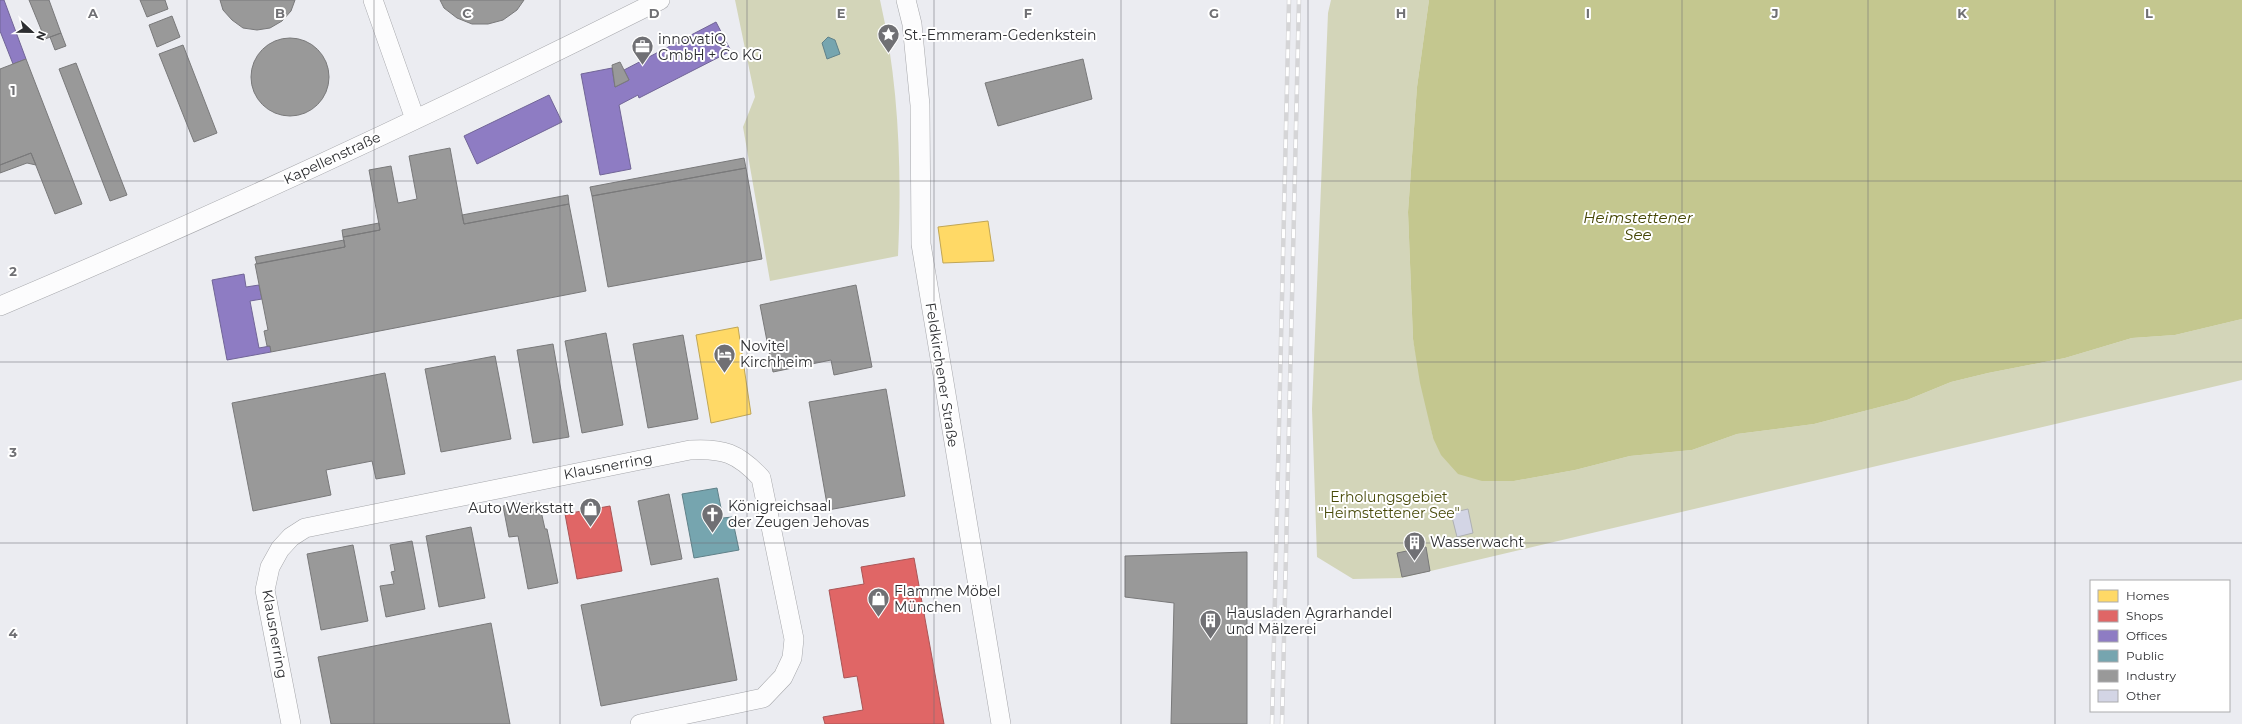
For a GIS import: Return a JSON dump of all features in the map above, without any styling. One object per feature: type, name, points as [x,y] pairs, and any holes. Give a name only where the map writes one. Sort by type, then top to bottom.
[{"type":"street","points":[[373,0],[415,119]]},
{"type":"street","name":"Kapellenstraße","points":[[0,306],[217,212],[415,119],[660,0]]},
{"type":"street","name":"Feldkirchener Straße","points":[[906,0],[912,24],[920,105],[921,244],[947,410],[1001,724]]},
{"type":"street","name":"Klausnerring","points":[[291,724],[265,590],[270,567],[280,549],[291,537],[305,528],[690,450],[713,449],[731,454],[746,462],[761,478],[794,639],[792,658],[783,677],[763,698],[640,724]]},
{"type":"green space","points":[[735,0],[880,0],[891,63],[898,127],[900,191],[898,256],[770,281],[743,127],[755,97]]},
{"type":"green space","name":"Erholungsgebiet \"Heimstettener See\"","points":[[1331,0],[1429,0],[1417,87],[1408,212],[1413,339],[1433,438],[1514,481],[1575,470],[1630,456],[1692,450],[1737,434],[1814,424],[1907,400],[1951,382],[2065,358],[2132,338],[2175,335],[2242,319],[2242,380],[1401,578],[1353,579],[1317,557],[1312,409],[1328,13]]},
{"type":"water","name":"Heimstettener See","points":[[1429,0],[2242,0],[2242,319],[2175,335],[2132,338],[2065,358],[1951,382],[1907,400],[1814,424],[1737,434],[1692,450],[1630,456],[1575,470],[1514,481],[1482,481],[1458,474],[1441,455],[1433,438],[1420,383],[1413,339],[1408,212],[1417,87]]},
{"type":"building: Homes","points":[[988,221],[994,261],[943,263],[938,227]]},
{"type":"building: Homes","points":[[738,327],[751,414],[711,423],[696,335]]},
{"type":"building: Shops","points":[[610,506],[622,571],[577,579],[565,514]]},
{"type":"building: Shops","name":"Flamme Möbel München","points":[[914,558],[944,724],[825,724],[823,717],[863,710],[857,676],[844,678],[829,590],[864,584],[861,567]]},
{"type":"building: Offices","points":[[0,0],[4,0],[26,59],[13,64],[0,31]]},
{"type":"building: Offices","points":[[716,22],[731,51],[639,98],[638,95],[619,105],[631,169],[600,175],[581,74],[612,68],[615,87],[629,80],[624,70]]},
{"type":"building: Offices","points":[[549,95],[562,122],[477,164],[464,136]]},
{"type":"building: Offices","points":[[244,274],[246,287],[259,285],[262,299],[250,301],[259,348],[270,346],[271,352],[227,360],[212,280]]},
{"type":"building: Public","points":[[828,37],[835,40],[840,54],[827,59],[822,43]]},
{"type":"building: Public","name":"Königreichsaal der Zeugen Jehovas","points":[[717,488],[723,518],[732,517],[739,550],[694,558],[682,494]]},
{"type":"building: Industry","points":[[29,0],[49,0],[61,33],[45,39]]},
{"type":"building: Industry","points":[[140,0],[165,0],[168,9],[147,17]]},
{"type":"building: Industry","points":[[220,0],[295,0],[291,11],[282,21],[270,28],[257,30],[243,28],[232,20],[223,10]]},
{"type":"building: Industry","points":[[440,0],[524,0],[517,10],[503,20],[488,24],[472,24],[457,18],[444,8]]},
{"type":"building: Industry","points":[[172,16],[180,37],[157,47],[149,25]]},
{"type":"building: Industry","points":[[61,33],[66,46],[55,50],[50,37]]},
{"type":"building: Industry","points":[[290,38],[305,41],[318,49],[326,62],[329,77],[326,92],[318,105],[305,113],[290,116],[275,113],[262,105],[254,92],[251,77],[254,62],[262,49],[275,41]]},
{"type":"building: Industry","points":[[183,45],[217,133],[194,142],[159,54]]},
{"type":"building: Industry","points":[[26,59],[82,204],[55,214],[31,153],[0,165],[0,69]]},
{"type":"building: Industry","points":[[1083,59],[1092,99],[998,126],[985,83]]},
{"type":"building: Industry","points":[[620,62],[629,80],[615,87],[612,65]]},
{"type":"building: Industry","points":[[76,63],[127,195],[110,201],[59,69]]},
{"type":"building: Industry","points":[[450,148],[464,224],[569,204],[586,291],[271,352],[270,346],[267,346],[264,331],[268,330],[255,264],[345,247],[343,237],[380,230],[369,170],[391,166],[398,203],[417,199],[409,156]]},
{"type":"building: Industry","points":[[31,153],[36,165],[27,163],[0,173],[0,165]]},
{"type":"building: Industry","points":[[744,158],[746,168],[592,196],[590,187]]},
{"type":"building: Industry","points":[[746,168],[762,259],[608,287],[592,196]]},
{"type":"building: Industry","points":[[568,195],[569,204],[464,224],[462,215]]},
{"type":"building: Industry","points":[[379,223],[380,230],[343,237],[342,230]]},
{"type":"building: Industry","points":[[344,240],[345,247],[257,264],[255,257]]},
{"type":"building: Industry","points":[[856,285],[872,367],[834,375],[831,360],[773,372],[760,305]]},
{"type":"building: Industry","points":[[606,333],[623,425],[582,433],[565,341]]},
{"type":"building: Industry","points":[[683,335],[698,419],[648,428],[633,344]]},
{"type":"building: Industry","points":[[553,344],[569,437],[533,443],[517,350]]},
{"type":"building: Industry","points":[[495,356],[511,439],[441,452],[425,369]]},
{"type":"building: Industry","points":[[385,373],[405,474],[376,479],[372,461],[326,470],[331,495],[253,511],[232,403]]},
{"type":"building: Industry","points":[[886,389],[905,496],[828,510],[809,402]]},
{"type":"building: Industry","points":[[669,494],[682,559],[651,565],[638,501]]},
{"type":"building: Industry","points":[[539,502],[545,529],[547,529],[558,583],[528,589],[518,536],[509,537],[503,506],[517,503],[518,506]]},
{"type":"building: Industry","points":[[471,527],[485,598],[439,607],[426,536]]},
{"type":"building: Industry","points":[[412,541],[425,609],[386,617],[380,586],[394,584],[391,572],[395,571],[390,545]]},
{"type":"building: Industry","points":[[353,545],[368,621],[321,630],[307,554]]},
{"type":"building: Industry","name":"Wasserwacht","points":[[1426,547],[1430,571],[1402,577],[1397,553]]},
{"type":"building: Industry","name":"Hausladen Agrarhandel und Mälzerei","points":[[1247,552],[1247,724],[1171,724],[1174,603],[1125,597],[1125,556]]},
{"type":"building: Industry","points":[[718,578],[737,680],[601,706],[581,605]]},
{"type":"building: Industry","points":[[491,623],[510,724],[331,724],[318,657]]},
{"type":"building: Other","points":[[1468,509],[1473,533],[1457,537],[1451,513]]},
{"type":"railway","points":[[1272,724],[1289,0]]},
{"type":"railway","points":[[1282,724],[1299,0]]},
{"type":"place","name":"St.-Emmeram-Gedenkstein","points":[[888,54]]},
{"type":"place","name":"innovatiQ GmbH + Co KG","points":[[643,66]]},
{"type":"place","name":"Novitel Kirchheim","points":[[724,374]]},
{"type":"place","name":"Auto Werkstatt","points":[[590,528]]},
{"type":"place","name":"Königreichsaal der Zeugen Jehovas","points":[[713,534]]},
{"type":"place","name":"Wasserwacht","points":[[1414,562]]},
{"type":"place","name":"Flamme Möbel München","points":[[879,618]]},
{"type":"place","name":"Hausladen Agrarhandel und Mälzerei","points":[[1210,640]]}]
